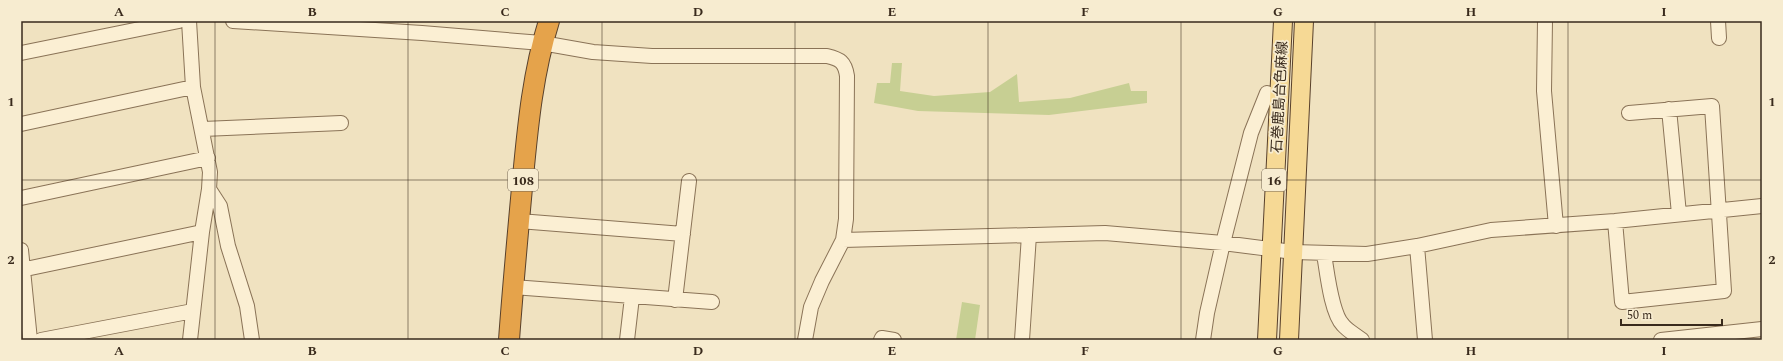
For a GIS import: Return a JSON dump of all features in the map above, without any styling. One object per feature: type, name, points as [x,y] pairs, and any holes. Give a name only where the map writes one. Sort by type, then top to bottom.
[{"type":"highway","name":"108","points":[[509,340],[528,127],[534,79],[542,43],[549,21]]},
{"type":"main road","name":"石巻鹿島台色麻線","points":[[1267,340],[1283,21]]},
{"type":"main road","name":"石巻鹿島台色麻線","points":[[1288,340],[1304,21]]},
{"type":"street","points":[[21,53],[180,21]]},
{"type":"street","points":[[189,21],[193,87],[210,172],[190,340]]},
{"type":"street","points":[[233,21],[422,33],[542,43],[594,52],[652,56],[827,56],[838,58],[846,67],[847,76],[846,218],[842,240],[811,307],[805,340]]},
{"type":"street","points":[[1544,21],[1544,91],[1556,226]]},
{"type":"street","points":[[1718,21],[1719,38]]},
{"type":"street","points":[[21,124],[193,87]]},
{"type":"street","points":[[1203,340],[1207,313],[1223,243],[1251,133],[1267,93]]},
{"type":"street","points":[[1615,221],[1622,302],[1724,291],[1712,106],[1629,113]]},
{"type":"street","points":[[1669,109],[1679,214]]},
{"type":"street","points":[[202,129],[341,123]]},
{"type":"street","points":[[21,198],[208,158]]},
{"type":"street","points":[[675,300],[689,181]]},
{"type":"street","points":[[209,189],[220,206],[228,246],[248,306],[252,340]]},
{"type":"street","points":[[842,240],[1105,234],[1223,243],[1293,252],[1367,254],[1417,246],[1491,230],[1615,221],[1762,206]]},
{"type":"street","points":[[519,221],[683,234]]},
{"type":"street","points":[[22,270],[202,232]]},
{"type":"street","points":[[1022,340],[1029,236]]},
{"type":"street","points":[[1417,246],[1425,340]]},
{"type":"street","points":[[21,250],[30,340]]},
{"type":"street","points":[[1324,254],[1330,290],[1337,318],[1342,325],[1362,340]]},
{"type":"street","points":[[513,287],[712,302]]},
{"type":"street","points":[[627,340],[632,297]]},
{"type":"street","points":[[41,340],[193,311]]},
{"type":"street","points":[[1662,340],[1762,328]]},
{"type":"street","points":[[881,340],[882,338],[894,340]]},
{"type":"green space","points":[[892,63],[902,63],[900,91],[934,96],[990,92],[1017,74],[1019,102],[1070,98],[1129,83],[1131,91],[1147,91],[1147,103],[1049,115],[918,111],[874,103],[877,83],[890,83]]},
{"type":"green space","points":[[962,302],[980,305],[975,340],[956,340]]}]
